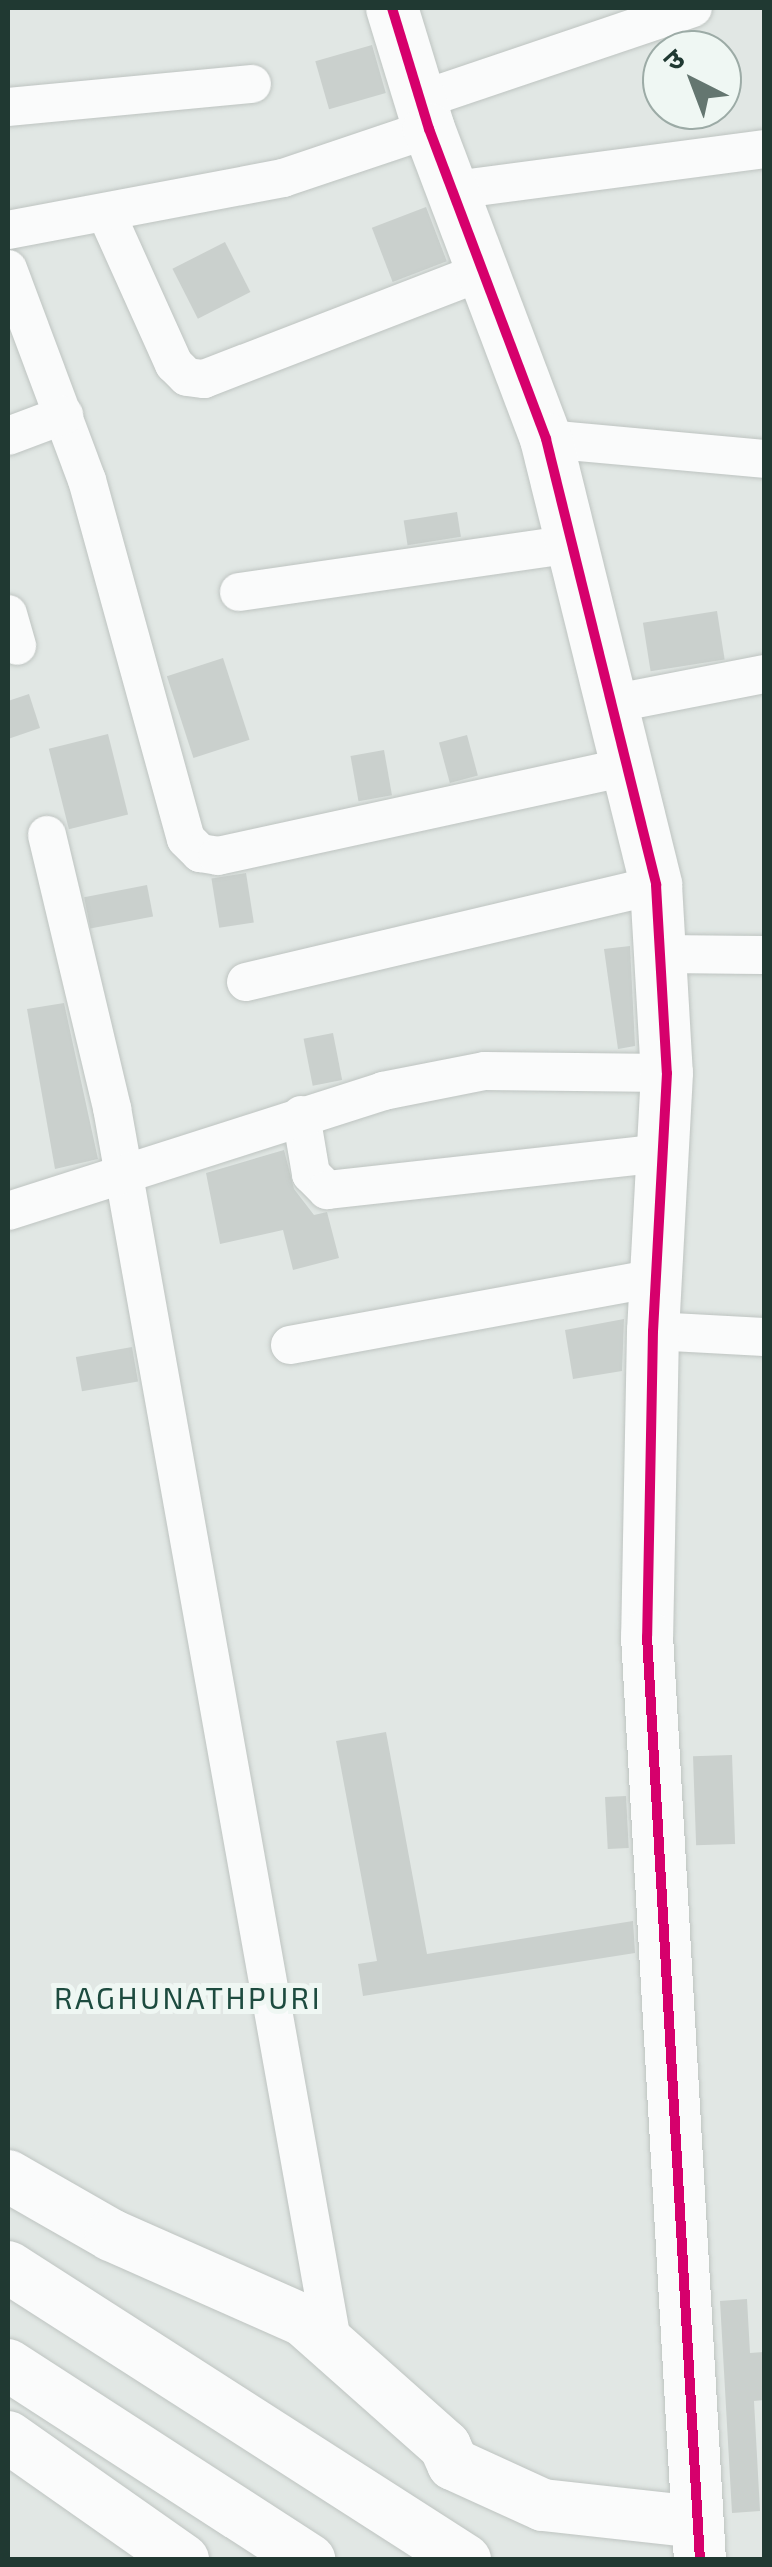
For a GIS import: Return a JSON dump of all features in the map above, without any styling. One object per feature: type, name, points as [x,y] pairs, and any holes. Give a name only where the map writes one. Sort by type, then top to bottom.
[{"type":"street","points":[[392,8],[425,115],[546,439],[632,766],[656,884],[667,1073],[652,1331],[648,1636],[698,2541],[543,2504],[452,2464]]},
{"type":"street","points":[[8,230],[283,178],[425,115],[692,8]]},
{"type":"street","points":[[8,107],[252,84]]},
{"type":"street","points":[[454,190],[764,149]]},
{"type":"street","points":[[106,213],[174,364],[187,377],[204,379],[486,270]]},
{"type":"street","points":[[8,269],[64,415],[112,560],[186,839],[200,854],[218,856],[632,766]]},
{"type":"street","points":[[8,436],[64,415]]},
{"type":"street","points":[[546,439],[764,459]]},
{"type":"street","points":[[239,592],[574,544]]},
{"type":"street","points":[[616,702],[764,674]]},
{"type":"street","points":[[47,835],[112,1108],[120,1173],[332,2341]]},
{"type":"street","points":[[246,982],[656,884]]},
{"type":"street","points":[[663,954],[764,955]]},
{"type":"street","points":[[8,1212],[301,1115],[484,1071],[667,1073]]},
{"type":"street","points":[[301,1115],[311,1174],[327,1190],[662,1153]]},
{"type":"street","points":[[290,1345],[656,1278]]},
{"type":"street","points":[[652,1331],[764,1337]]},
{"type":"street","points":[[8,2176],[124,2241],[262,2298],[332,2341],[444,2446],[452,2464],[464,2559]]},
{"type":"street","points":[[8,2267],[464,2559]]},
{"type":"street","points":[[8,2364],[308,2560]]},
{"type":"street","points":[[8,2437],[183,2560]]},
{"type":"building","points":[[372,45],[386,93],[329,109],[315,61]]},
{"type":"building","points":[[426,207],[447,261],[393,282],[372,228]]},
{"type":"building","points":[[225,242],[250,292],[198,319],[172,269]]},
{"type":"building","points":[[457,512],[461,537],[408,545],[404,520]]},
{"type":"building","points":[[717,611],[725,659],[651,671],[643,623]]},
{"type":"building","points":[[223,658],[250,740],[193,758],[167,676]]},
{"type":"building","points":[[29,694],[40,728],[8,739],[8,701]]},
{"type":"building","points":[[108,734],[128,815],[69,829],[49,749]]},
{"type":"building","points":[[467,735],[478,776],[450,783],[439,743]]},
{"type":"building","points":[[384,750],[392,795],[359,801],[351,756]]},
{"type":"building","points":[[246,873],[254,922],[219,928],[211,878]]},
{"type":"building","points":[[147,885],[153,916],[90,929],[84,897]]},
{"type":"building","points":[[630,946],[635,1046],[618,1049],[604,949]]},
{"type":"building","points":[[64,1003],[98,1159],[55,1169],[27,1009]]},
{"type":"building","points":[[333,1033],[342,1080],[313,1086],[304,1039]]},
{"type":"building","points":[[284,1150],[294,1189],[314,1215],[327,1212],[339,1258],[293,1270],[283,1230],[220,1244],[206,1173]]},
{"type":"building","points":[[624,1319],[622,1371],[573,1379],[565,1330]]},
{"type":"building","points":[[132,1347],[138,1381],[82,1391],[76,1357]]},
{"type":"building","points":[[386,1732],[427,1954],[633,1921],[635,1953],[363,1996],[358,1964],[377,1961],[336,1741]]},
{"type":"building","points":[[732,1755],[735,1844],[696,1845],[693,1756]]},
{"type":"building","points":[[626,1796],[629,1848],[608,1849],[605,1797]]},
{"type":"building","points":[[747,2299],[750,2353],[764,2352],[764,2400],[754,2401],[760,2511],[732,2513],[720,2301]]},
{"type":"cycle path","points":[[392,8],[429,129],[546,439],[656,885],[667,1073],[653,1331],[647,1636],[700,2560]]},
{"type":"district","name":"RAGHUNATHPURI","points":[[188,1997]]}]
